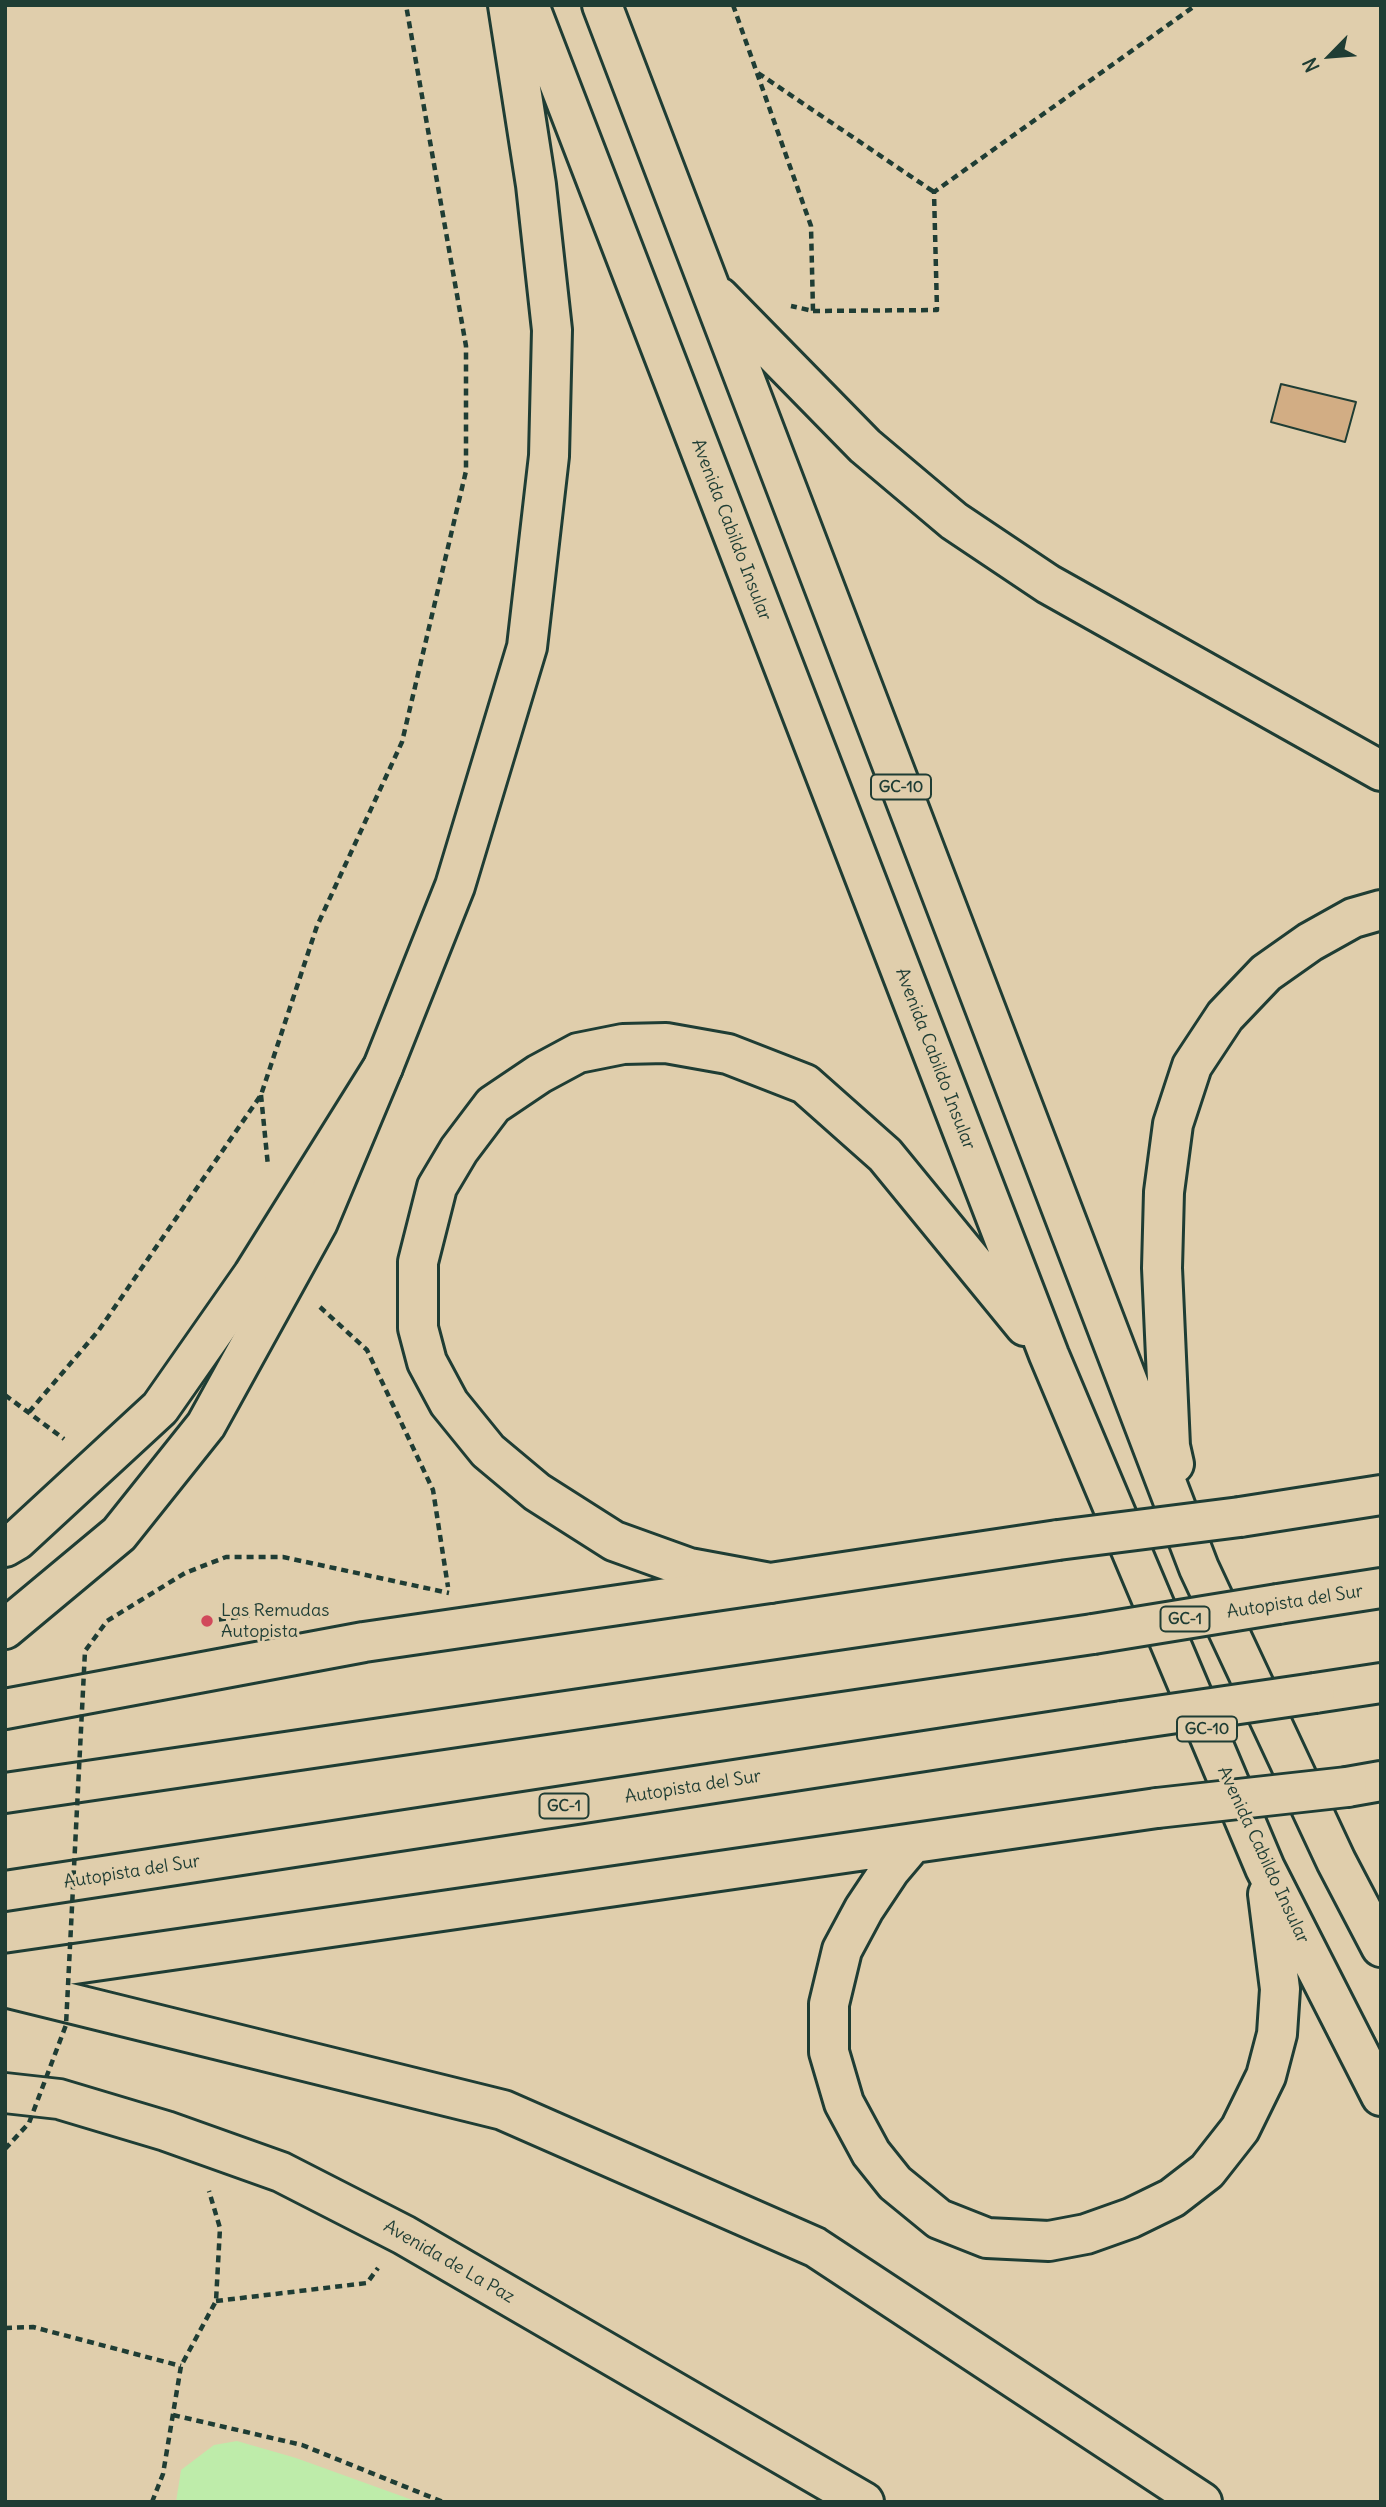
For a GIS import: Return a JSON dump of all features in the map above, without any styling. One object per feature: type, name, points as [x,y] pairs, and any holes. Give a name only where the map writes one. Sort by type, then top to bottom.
[{"type":"main road","points":[[5,1629],[119,1534],[206,1426],[318,1222],[455,886],[527,647],[550,456],[552,330],[536,185],[508,5]]},
{"type":"main road","name":"Avenida Cabildo Insular","points":[[529,5],[1049,1355],[1265,1868],[1381,2096]]},
{"type":"main road","name":"GC-10","points":[[602,5],[1199,1568],[1336,1861],[1381,1947]]},
{"type":"main road","points":[[711,289],[865,446],[954,521],[1048,584],[1381,771]]},
{"type":"main road","points":[[1199,1568],[1170,1446],[1162,1268],[1164,1192],[1173,1124],[1192,1066],[1225,1016],[1266,973],[1310,942],[1353,918],[1381,910]]},
{"type":"main road","points":[[771,1583],[689,1568],[614,1541],[537,1492],[488,1451],[449,1403],[427,1362],[418,1328],[418,1262],[437,1187],[458,1150],[493,1105],[539,1074],[578,1053],[623,1044],[666,1043],[728,1054],[805,1084],[885,1155],[1049,1355]]},
{"type":"main road","points":[[5,1547],[17,1540],[160,1408],[253,1275],[383,1067]]},
{"type":"main road","points":[[1306,1506],[1381,1477]]},
{"type":"main road","points":[[5,1709],[364,1642],[1058,1539],[1240,1517],[1381,1495]]},
{"type":"main road","name":"Autopista del Sur","points":[[5,1793],[1093,1634],[1381,1588]]},
{"type":"main road","name":"Autopista del Sur","points":[[5,1891],[1381,1683]]},
{"type":"main road","points":[[5,1974],[1157,1808],[1364,1784]]},
{"type":"main road","points":[[912,1844],[863,1909],[842,1950],[830,2004],[830,2052],[844,2103],[870,2153],[895,2183],[939,2219],[987,2238],[1049,2241],[1086,2234],[1131,2218],[1172,2198],[1208,2171],[1240,2129],[1266,2076],[1277,2034],[1280,1989],[1265,1868]]},
{"type":"main road","points":[[5,1987],[503,2110],[815,2247],[1202,2502]]},
{"type":"main road","name":"Avenida de La Paz","points":[[5,2093],[59,2099],[193,2140],[281,2172],[404,2235],[864,2502]]},
{"type":"path","points":[[29,1412],[99,1330],[261,1095],[317,926],[402,742],[466,471],[467,346],[406,5]]},
{"type":"path","points":[[733,5],[811,226],[813,311]]},
{"type":"path","points":[[934,192],[1196,5]]},
{"type":"path","points":[[757,72],[934,192]]},
{"type":"path","points":[[788,305],[813,311],[937,310],[934,192]]},
{"type":"path","points":[[261,1095],[271,1192],[286,1222]]},
{"type":"path","points":[[5,2149],[29,2123],[66,2025],[85,1651],[107,1621],[185,1573],[226,1558],[283,1557],[449,1592],[433,1490],[367,1350],[310,1297],[299,1259]]},
{"type":"path","points":[[5,1395],[97,1466]]},
{"type":"path","points":[[152,2502],[163,2474],[181,2366],[216,2301],[220,2228],[193,2140]]},
{"type":"path","points":[[216,2301],[367,2283],[404,2235]]},
{"type":"path","points":[[5,2328],[33,2327],[181,2366]]},
{"type":"path","points":[[173,2415],[302,2445],[443,2502]]},
{"type":"green space","points":[[237,2441],[296,2458],[418,2502],[176,2502],[181,2470],[214,2445]]},
{"type":"building","points":[[1281,384],[1356,402],[1345,442],[1271,422]]},
{"type":"place","name":"Las Remudas Autopista","points":[[207,1621]]}]
